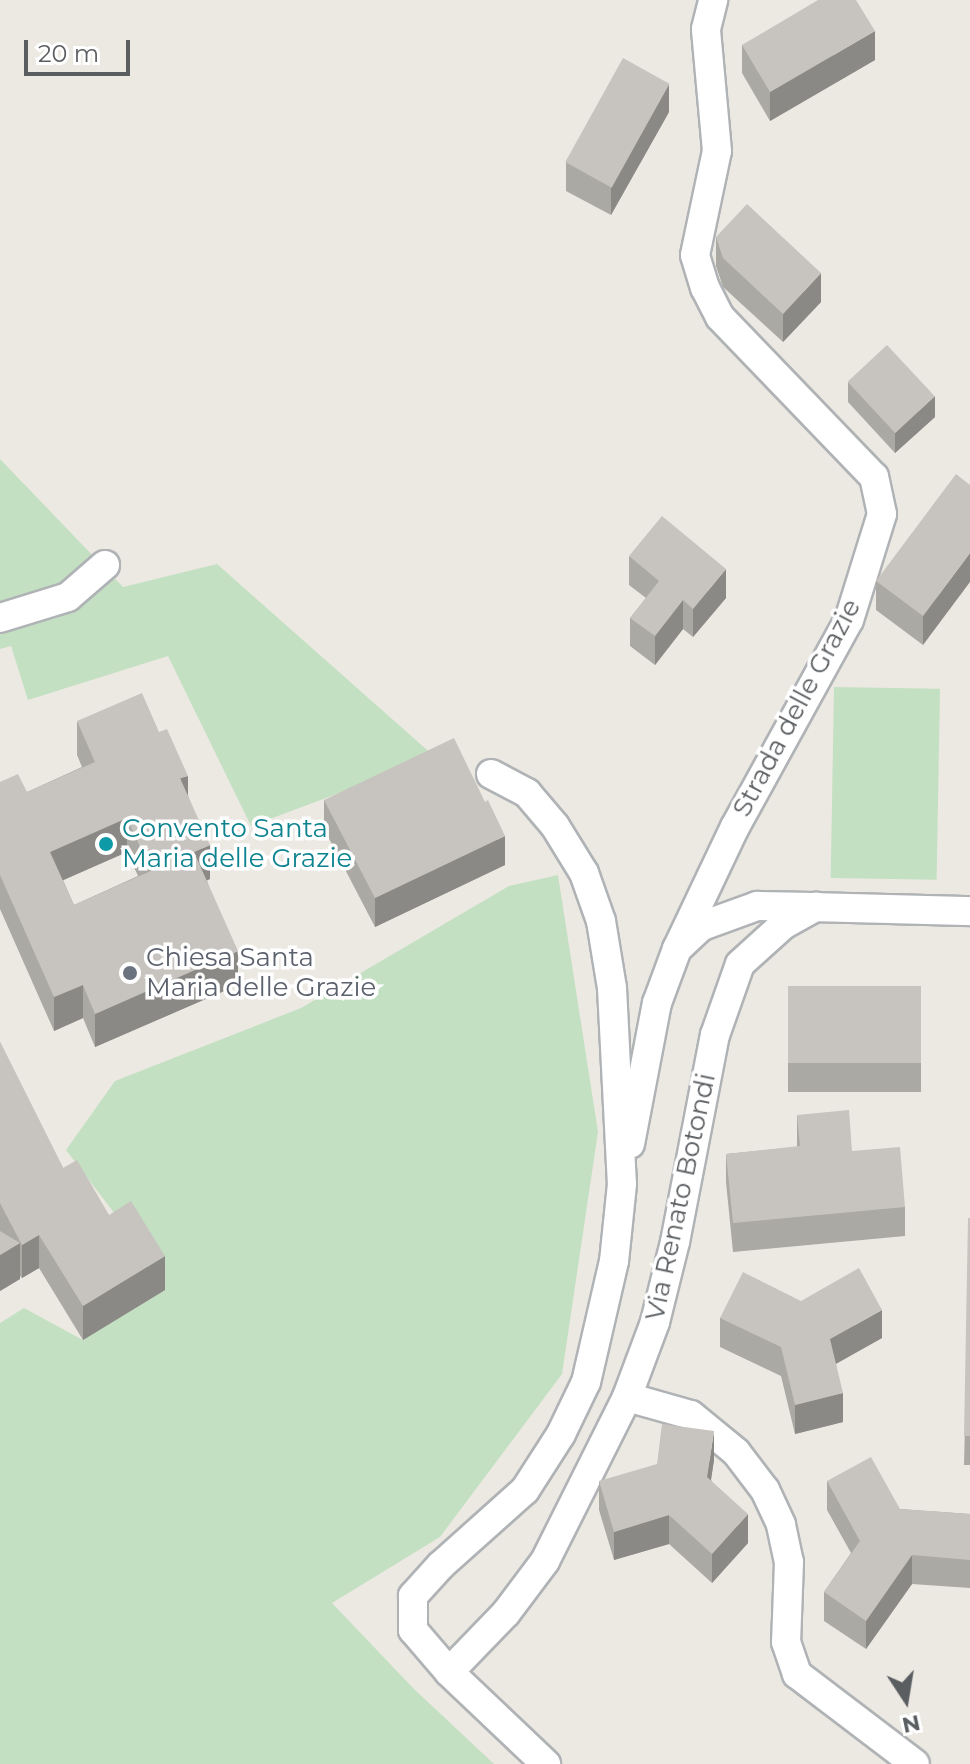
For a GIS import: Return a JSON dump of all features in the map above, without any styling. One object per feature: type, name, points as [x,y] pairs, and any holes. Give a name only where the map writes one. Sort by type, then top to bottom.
[{"type":"street","name":"Strada delle Grazie","points":[[546,1764],[449,1672],[413,1630],[413,1596],[441,1565],[525,1490],[561,1434],[586,1382],[614,1261],[622,1184],[657,1003],[677,949],[735,827],[849,620],[882,514],[874,477],[720,317],[705,288],[695,255],[717,151],[706,29],[713,0]]},
{"type":"street","points":[[0,618],[68,597],[105,565]]},
{"type":"street","name":"Strada delle Grazie","points":[[491,774],[527,793],[555,826],[584,873],[601,921],[612,988],[622,1184]]},
{"type":"street","points":[[677,949],[702,926],[757,906],[970,911]]},
{"type":"street","name":"Via Renato Botondi","points":[[449,1672],[506,1613],[545,1561],[627,1397],[655,1322],[675,1242],[715,1035],[740,964],[783,925],[816,907]]},
{"type":"street","points":[[627,1397],[691,1415],[743,1462],[765,1490],[781,1525],[789,1562],[786,1642],[797,1674],[915,1764]]},
{"type":"green space","points":[[0,459],[123,587],[217,564],[435,757],[251,826],[168,656],[28,700],[11,646],[0,649]]},
{"type":"green space","points":[[834,687],[940,689],[937,880],[831,878]]},
{"type":"green space","points":[[558,875],[598,1132],[562,1374],[440,1537],[332,1603],[413,1688],[494,1764],[0,1764],[0,1323],[24,1308],[83,1340],[131,1235],[66,1150],[115,1081],[301,1008],[509,886]]},
{"type":"building","points":[[818,0],[856,0],[875,31],[770,92],[742,45]]},
{"type":"building","points":[[623,58],[669,84],[612,188],[565,162]]},
{"type":"building","points":[[747,204],[821,273],[783,314],[723,258],[716,237]]},
{"type":"building","points":[[887,345],[935,396],[895,433],[848,382]]},
{"type":"building","points":[[956,474],[970,485],[970,553],[923,616],[876,581]]},
{"type":"building","points":[[662,516],[726,569],[693,609],[683,600],[655,636],[630,618],[659,581],[629,556]]},
{"type":"building","points":[[142,693],[159,732],[167,729],[188,776],[180,778],[210,845],[194,852],[238,951],[95,1014],[83,985],[54,997],[0,875],[0,782],[18,774],[27,792],[95,762],[77,721]],"holes":[[[127,818],[151,871],[74,905],[50,852]]]},
{"type":"building","points":[[454,738],[505,836],[375,898],[324,800]]},
{"type":"building","points":[[788,986],[921,986],[921,1063],[788,1063]]},
{"type":"building","points":[[0,1042],[63,1168],[77,1160],[109,1215],[131,1201],[165,1256],[83,1306],[39,1235],[22,1245],[0,1203]]},
{"type":"building","points":[[849,1110],[852,1151],[900,1147],[905,1207],[733,1223],[726,1154],[800,1146],[797,1115]]},
{"type":"building","points":[[968,1218],[970,1436],[964,1436]]},
{"type":"building","points":[[0,1231],[20,1243],[0,1255]]},
{"type":"building","points":[[859,1268],[882,1310],[830,1339],[843,1393],[795,1405],[781,1347],[720,1318],[743,1272],[801,1301]]},
{"type":"building","points":[[662,1424],[714,1431],[707,1477],[748,1514],[712,1554],[669,1515],[614,1532],[599,1481],[657,1464]]},
{"type":"building","points":[[871,1457],[900,1509],[970,1514],[970,1560],[912,1555],[866,1621],[824,1592],[860,1541],[827,1481]]},
{"type":"place","name":"Convento Santa Maria delle Grazie","points":[[106,844]]},
{"type":"place","name":"Chiesa Santa Maria delle Grazie","points":[[130,973]]}]
